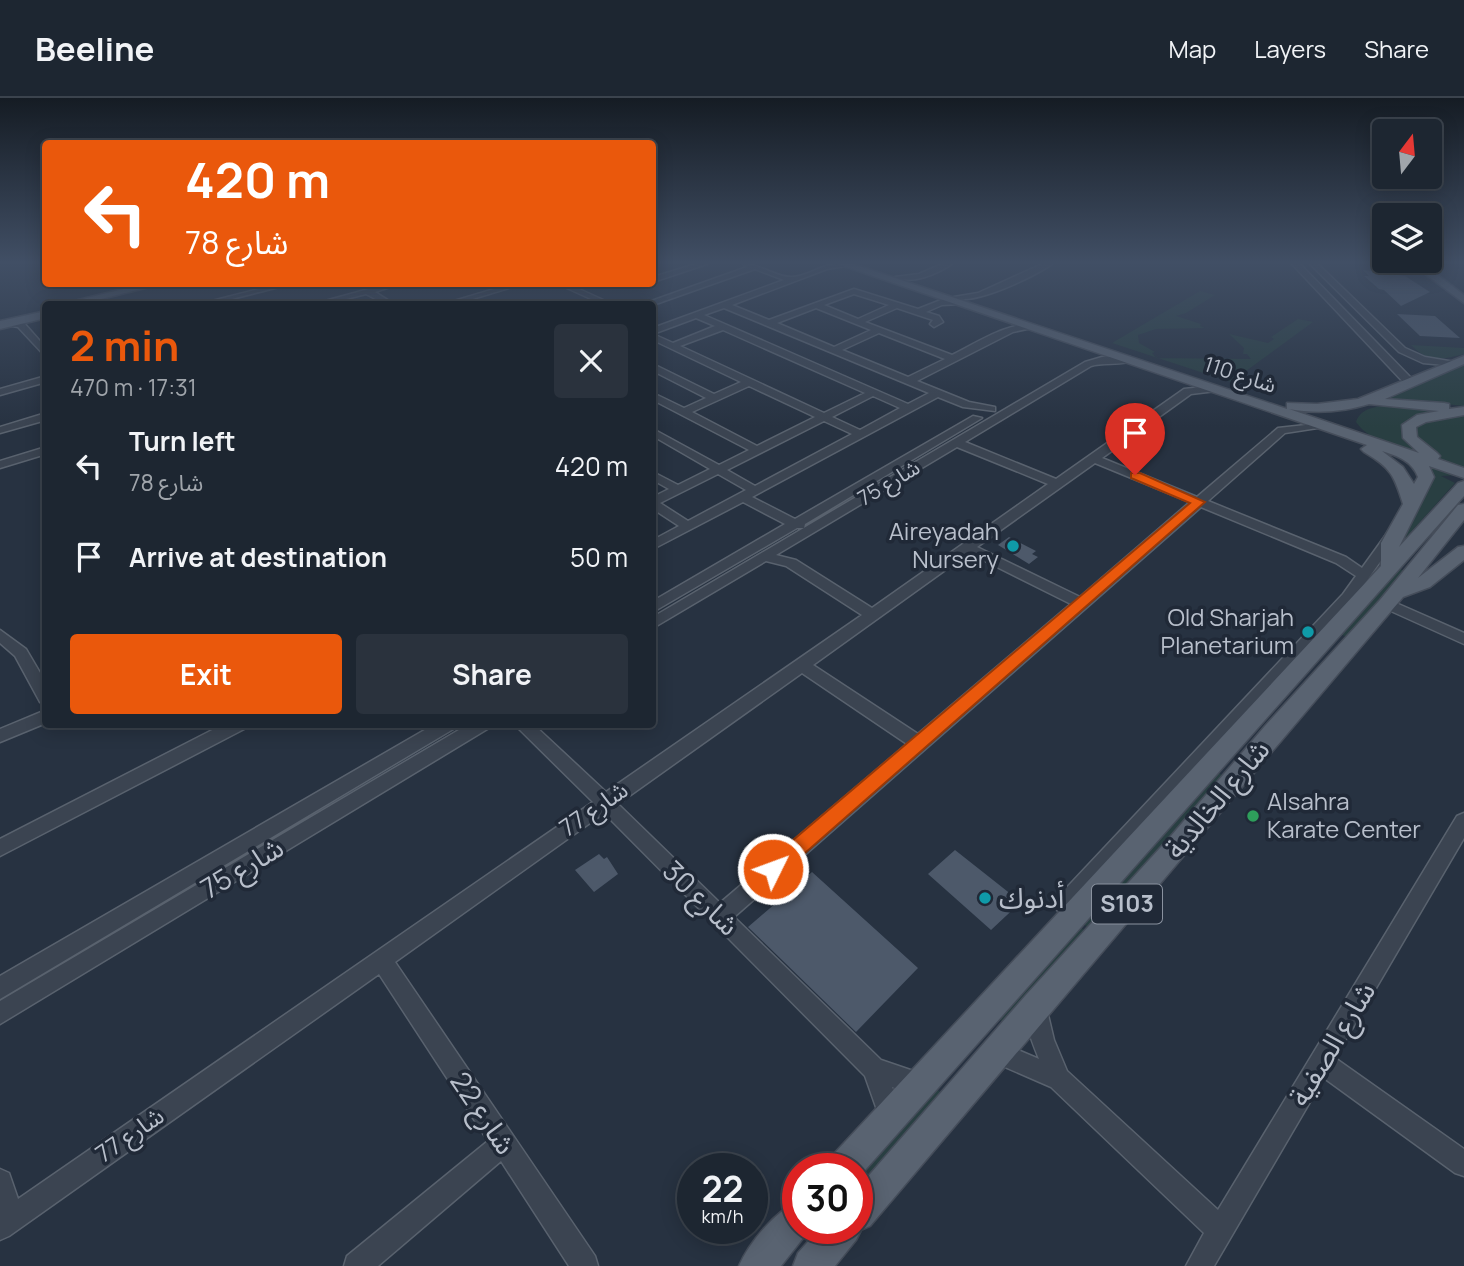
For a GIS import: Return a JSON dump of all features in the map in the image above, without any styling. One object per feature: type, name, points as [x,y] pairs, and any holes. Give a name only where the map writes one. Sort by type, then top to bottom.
[{"type":"main road","name":"شارع 110","points":[[998,319],[1012,325],[1032,327],[1081,349],[1173,372],[1185,381],[1292,406],[1332,409],[1360,404],[1458,362]]},
{"type":"main road","name":"شارع 110","points":[[1028,319],[1185,381],[1401,451],[1462,486]]},
{"type":"main road","points":[[1384,446],[1352,425],[1349,413],[1360,404],[1401,402],[1464,410]]},
{"type":"main road","points":[[1462,486],[1422,449],[1408,431],[1411,423],[1418,419],[1464,410]]},
{"type":"main road","points":[[1323,426],[1394,465],[1407,483],[1410,502]]},
{"type":"main road","points":[[1401,451],[1418,463],[1426,474],[1389,547],[1382,581],[1423,583],[1464,551]]},
{"type":"main road","name":"شارع الخالدية","points":[[873,1196],[1036,1006],[1172,854],[1273,732],[1382,581],[1462,486]]},
{"type":"main road","name":"شارع الخالدية","points":[[857,1153],[1303,653],[1382,581]]},
{"type":"main road","points":[[757,1266],[782,1237]]},
{"type":"main road","points":[[811,1266],[830,1244]]},
{"type":"street","points":[[656,328],[686,319]]},
{"type":"street","points":[[704,319],[908,408]]},
{"type":"street","points":[[759,319],[986,413]]},
{"type":"street","points":[[770,323],[781,319]]},
{"type":"street","points":[[848,319],[953,359]]},
{"type":"street","points":[[857,322],[865,319]]},
{"type":"street","points":[[923,329],[932,321],[928,319]]},
{"type":"street","points":[[1348,319],[1410,383]]},
{"type":"street","points":[[1370,319],[1396,344],[1416,358],[1458,362]]},
{"type":"street","points":[[12,322],[42,346]]},
{"type":"street","points":[[909,381],[1012,325]]},
{"type":"street","points":[[673,346],[722,327]]},
{"type":"street","points":[[800,361],[879,330]]},
{"type":"street","points":[[900,338],[912,334]]},
{"type":"street","points":[[656,338],[860,434]]},
{"type":"street","points":[[1373,344],[1387,347],[1396,344]]},
{"type":"street","points":[[1081,349],[1097,361]]},
{"type":"street","name":"شارع 75","points":[[656,621],[955,444],[964,432],[986,413],[1081,349]]},
{"type":"street","name":"شارع 75","points":[[656,605],[791,526],[1097,361],[1136,363]]},
{"type":"street","points":[[656,369],[714,398]]},
{"type":"street","points":[[0,392],[42,380]]},
{"type":"street","name":"شارع 77","points":[[6,1223],[969,548],[1093,458],[1185,381]]},
{"type":"street","points":[[683,412],[749,382]]},
{"type":"street","points":[[656,501],[872,393]]},
{"type":"street","points":[[656,543],[937,393]]},
{"type":"street","points":[[656,398],[757,450]]},
{"type":"street","points":[[720,916],[1282,430],[1285,423],[1281,411]]},
{"type":"street","points":[[0,430],[42,417]]},
{"type":"street","points":[[1282,430],[1323,426]]},
{"type":"street","points":[[964,432],[975,448]]},
{"type":"street","points":[[656,434],[754,490]]},
{"type":"street","points":[[955,444],[975,448],[1057,484]]},
{"type":"street","points":[[0,464],[42,451]]},
{"type":"street","points":[[1093,458],[1341,560],[1382,581],[1464,639]]},
{"type":"street","points":[[656,476],[678,490]]},
{"type":"street","points":[[743,497],[799,529],[785,538],[783,546],[791,563]]},
{"type":"street","points":[[656,505],[688,526]]},
{"type":"street","points":[[969,548],[1081,603]]},
{"type":"street","points":[[765,557],[791,563],[873,615]]},
{"type":"street","points":[[4,644],[24,657],[42,691]]},
{"type":"street","points":[[1064,904],[1303,653]]},
{"type":"street","points":[[803,665],[918,743]]},
{"type":"street","points":[[0,737],[42,718]]},
{"type":"street","points":[[0,848],[232,728]]},
{"type":"street","name":"شارع 75","points":[[0,998],[8,983],[438,728]]},
{"type":"street","points":[[420,762],[423,752],[449,735],[453,728]]},
{"type":"street","name":"شارع 75","points":[[0,1013],[476,728]]},
{"type":"street","name":"شارع 30","points":[[527,728],[874,1069],[891,1115]]},
{"type":"street","name":"شارع الصفية","points":[[1199,1266],[1464,821]]},
{"type":"street","name":"شارع 22","points":[[382,960],[585,1266]]},
{"type":"street","points":[[1036,1006],[1043,1041],[1059,1079]]},
{"type":"street","points":[[996,1052],[1059,1079],[1221,1231]]},
{"type":"street","points":[[1321,1062],[1464,1164]]},
{"type":"street","name":"شارع 30","points":[[874,1069],[920,1084]]},
{"type":"street","points":[[356,1266],[504,1143]]},
{"type":"street","points":[[0,1182],[6,1223]]},
{"type":"green space","points":[[1153,319],[1184,319],[1205,328],[1156,329],[1138,335],[1139,343],[1155,352],[1152,353],[1155,357],[1112,343]]},
{"type":"green space","points":[[1298,319],[1313,322],[1231,382],[1158,358],[1251,359],[1247,354],[1243,354],[1244,348],[1229,334],[1268,343],[1274,339],[1271,337]]},
{"type":"green space","points":[[1411,345],[1464,348],[1464,354],[1449,358],[1430,357]]},
{"type":"green space","points":[[1464,365],[1464,406],[1387,398]]},
{"type":"green space","points":[[1395,405],[1444,411],[1413,416],[1401,426],[1403,436],[1427,457],[1379,440],[1356,422],[1367,410]]},
{"type":"green space","points":[[1464,416],[1464,469],[1428,450],[1415,431],[1430,419]]},
{"type":"green space","points":[[1426,463],[1460,475],[1441,476],[1455,483],[1393,552],[1433,477]]},
{"type":"green space","points":[[1398,568],[1405,571],[1347,637],[1340,634]]},
{"type":"green space","points":[[1217,772],[1225,777],[1090,929],[1082,923]]},
{"type":"green space","points":[[1079,926],[1088,933],[1006,1025],[997,1017]]},
{"type":"green space","points":[[935,1087],[943,1095],[873,1176],[873,1158]]},
{"type":"building","points":[[1402,319],[1438,319],[1460,338],[1420,336]]},
{"type":"building","name":"Aireyadah Nursery","points":[[1009,537],[1036,551],[1032,554],[1038,557],[1029,564],[998,545]]},
{"type":"building","name":"أدنوك","points":[[955,850],[1021,902],[991,930],[928,874]]},
{"type":"building","points":[[599,854],[604,859],[607,857],[618,874],[594,892],[575,870]]},
{"type":"building","points":[[812,872],[918,968],[856,1032],[748,927]]},
{"type":"place","name":"Aireyadah Nursery","points":[[1013,546]]},
{"type":"place","name":"Old Sharjah Planetarium","points":[[1308,632]]},
{"type":"place","name":"Alsahra Karate Center","points":[[1253,816]]},
{"type":"place","name":"أدنوك","points":[[985,898]]},
{"type":"route","points":[[773,869],[1199,502],[1135,475]]}]
